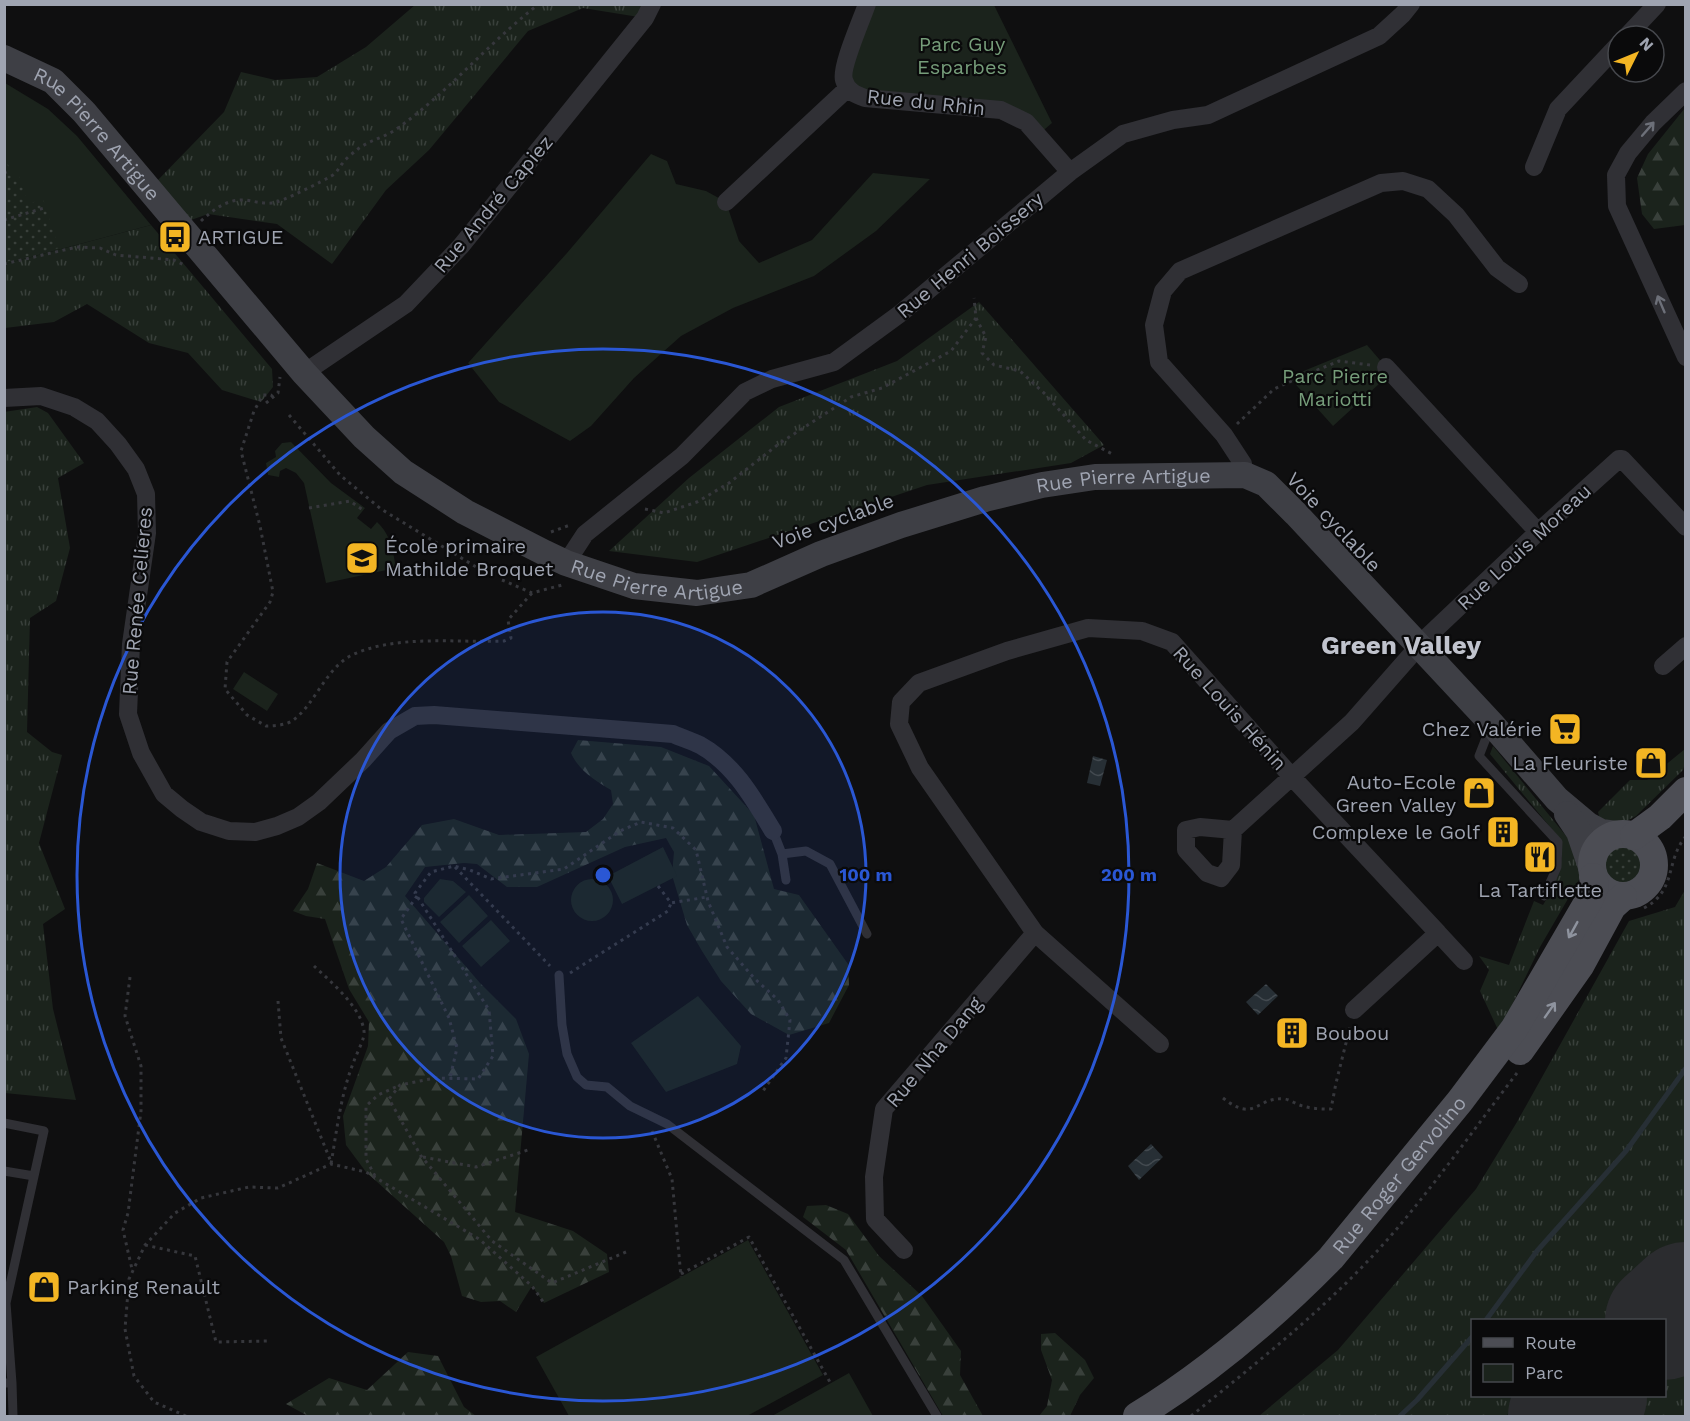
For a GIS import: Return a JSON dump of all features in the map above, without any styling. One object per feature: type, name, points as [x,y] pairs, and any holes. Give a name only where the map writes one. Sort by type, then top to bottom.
[{"type":"main road","name":"Rue Pierre Artigue","points":[[4,58],[52,81],[84,112],[304,373],[364,437],[403,472],[566,573],[697,593],[751,585],[821,554],[891,529],[985,499],[1042,485],[1095,477],[1245,475]]},
{"type":"main road","points":[[1245,475],[1266,484],[1419,645],[1557,799],[1579,832],[1592,872],[1605,892],[1623,897],[1635,894],[1650,882],[1654,864],[1634,842],[1588,825],[1557,799]]},
{"type":"main road","points":[[1634,842],[1686,791]]},
{"type":"main road","points":[[1592,872],[1595,849],[1608,837],[1634,842],[1686,816]]},
{"type":"main road","name":"Rue Roger Gervolino","points":[[1137,1416],[1206,1369],[1308,1281],[1331,1258],[1460,1101],[1514,1029],[1589,900],[1595,886],[1592,872]]},
{"type":"main road","name":"Rue Roger Gervolino","points":[[1166,1416],[1256,1348],[1318,1293],[1350,1260],[1502,1076],[1580,966],[1612,907],[1623,897]]},
{"type":"street","name":"Rue André Capiez","points":[[304,373],[406,304],[461,246],[645,18],[652,4]]},
{"type":"street","name":"Rue du Rhin","points":[[867,4],[843,72],[848,88],[855,94],[865,98],[1001,110],[1026,122],[1070,172]]},
{"type":"street","name":"Rue Henri Boissery","points":[[566,573],[585,534],[682,456],[745,392],[772,380],[834,362],[901,313],[1070,172],[1123,134],[1173,120],[1208,115],[1379,36],[1411,4]]},
{"type":"street","points":[[1638,24],[1657,4]]},
{"type":"street","points":[[1534,167],[1558,109],[1606,58]]},
{"type":"street","points":[[726,202],[848,88]]},
{"type":"street","points":[[1686,91],[1628,153],[1616,175],[1617,206],[1686,357]]},
{"type":"street","points":[[1245,475],[1243,464],[1224,435],[1159,362],[1154,326],[1163,291],[1180,271],[1381,183],[1403,182],[1428,189],[1456,214],[1497,268],[1519,284]]},
{"type":"street","points":[[1386,367],[1538,532]]},
{"type":"street","name":"Rue Renée Celieres","points":[[4,398],[41,396],[74,407],[97,421],[136,469],[146,494],[147,533],[131,644],[128,714],[141,753],[164,794],[201,822],[229,831],[255,832],[298,817],[319,802],[363,760],[389,731],[415,716],[434,715],[673,734],[699,745],[719,759],[745,785],[773,831]]},
{"type":"street","name":"Rue Louis Moreau","points":[[1233,830],[1352,722],[1419,645],[1620,458],[1686,527]]},
{"type":"street","name":"Rue Louis Hénin","points":[[1160,1044],[1035,933],[920,768],[899,724],[901,702],[919,682],[1007,651],[1088,628],[1142,631],[1172,642],[1292,777],[1464,961]]},
{"type":"street","points":[[1663,666],[1686,646]]},
{"type":"street","name":"Rue Nha Dang","points":[[904,1250],[875,1219],[874,1177],[884,1109],[1035,933]]},
{"type":"street","points":[[1354,1011],[1438,933]]},
{"type":"lane","points":[[1491,723],[1479,756],[1558,843],[1557,867],[1544,896]]},
{"type":"lane","points":[[773,831],[782,855],[786,880]]},
{"type":"lane","points":[[782,855],[806,851],[830,864],[867,934]]},
{"type":"lane","points":[[559,977],[562,1025],[567,1054],[577,1077],[586,1085],[607,1087],[630,1106],[667,1124],[844,1260],[938,1416]]},
{"type":"lane","points":[[4,1123],[44,1131],[6,1304],[8,1383],[13,1416]]},
{"type":"lane","points":[[4,1171],[33,1176]]},
{"type":"path","points":[[200,221],[214,209],[231,201],[246,200],[273,204],[334,174],[343,162],[357,150],[369,141],[393,132],[434,98],[538,4]]},
{"type":"path","points":[[4,220],[44,208]]},
{"type":"path","points":[[4,264],[77,247],[100,248],[117,255],[174,260],[191,268]]},
{"type":"path","points":[[974,298],[976,318],[986,337],[982,353],[994,365],[1020,371],[1045,394],[1086,440],[1120,459]]},
{"type":"path","points":[[622,505],[664,513],[697,502],[729,483],[780,443],[851,397],[882,388],[951,351],[976,318]]},
{"type":"path","points":[[1237,424],[1274,389],[1339,362],[1386,367]]},
{"type":"path","points":[[273,397],[263,395],[254,411],[241,451],[260,526],[273,592],[270,602],[227,662],[225,689],[247,715],[266,726],[291,722],[340,664],[366,650],[393,644],[504,641],[511,638],[508,620],[532,593],[566,573]]},
{"type":"path","points":[[289,415],[340,475],[381,509],[486,573]]},
{"type":"path","points":[[309,508],[350,501],[363,510]]},
{"type":"path","points":[[547,534],[572,524]]},
{"type":"path","points":[[502,580],[532,593]]},
{"type":"path","points":[[454,866],[559,977],[668,911],[671,903]]},
{"type":"path","points":[[658,886],[671,903]]},
{"type":"path","points":[[417,896],[401,919],[449,1018],[457,1048],[450,1078]]},
{"type":"path","points":[[671,903],[707,897]]},
{"type":"path","points":[[314,966],[353,1007],[365,1033],[350,1070],[331,1164]]},
{"type":"path","points":[[130,977],[125,1016],[141,1066],[141,1111],[128,1213],[123,1230],[133,1271]]},
{"type":"path","points":[[279,1001],[281,1038],[331,1164]]},
{"type":"path","points":[[1223,1098],[1234,1107],[1245,1110],[1269,1101],[1285,1099],[1303,1106],[1331,1109],[1335,1083],[1354,1011]]},
{"type":"path","points":[[376,1178],[366,1159],[366,1106],[378,1095],[400,1085]]},
{"type":"path","points":[[644,1113],[672,1179],[681,1276],[749,1238],[831,1384]]},
{"type":"path","points":[[421,1156],[476,1167],[531,1149]]},
{"type":"path","points":[[186,1416],[154,1402],[134,1376],[125,1329],[129,1279],[145,1245],[175,1213],[201,1198],[249,1187],[278,1188],[331,1164],[366,1172],[479,1239],[532,1286],[544,1303]]},
{"type":"path","points":[[145,1245],[195,1256],[216,1342],[269,1341]]},
{"type":"green space","points":[[415,5],[652,5],[645,18],[583,8],[528,31],[429,150],[386,190],[332,264],[277,224],[208,214],[191,220],[157,181],[224,112],[241,72],[275,80],[317,77],[366,47]]},
{"type":"green space","name":"Parc Guy Esparbes","points":[[867,5],[994,5],[1052,123],[1038,135],[1026,122],[848,88]]},
{"type":"green space","points":[[5,83],[48,109],[77,136],[151,225],[5,264]]},
{"type":"green space","points":[[1685,108],[1685,225],[1654,229],[1642,214],[1637,178],[1648,154]]},
{"type":"green space","points":[[4,154],[13,178],[19,176],[28,204],[43,199],[59,248],[5,262]]},
{"type":"green space","points":[[651,154],[667,161],[676,184],[706,191],[726,202],[739,241],[759,263],[812,240],[873,173],[930,179],[876,231],[814,276],[733,308],[681,336],[634,378],[591,426],[570,441],[499,402],[468,363],[567,253]]},
{"type":"green space","points":[[151,225],[272,369],[273,387],[261,402],[222,390],[188,353],[149,343],[87,304],[54,322],[5,328],[5,264]]},
{"type":"green space","points":[[979,302],[1104,445],[1071,463],[927,485],[697,562],[609,551],[689,478],[779,407],[897,361]]},
{"type":"green space","name":"Parc Pierre Mariotti","points":[[1367,345],[1391,373],[1333,426],[1289,377]]},
{"type":"green space","points":[[37,407],[48,413],[84,463],[58,478],[70,548],[56,601],[30,618],[27,732],[52,752],[62,755],[39,843],[65,909],[43,924],[53,1009],[76,1100],[5,1093],[4,412]]},
{"type":"green space","points":[[291,442],[331,483],[365,508],[357,518],[371,529],[377,522],[382,527],[391,544],[396,568],[326,583],[304,483],[296,473],[286,468],[280,471],[279,477],[268,475],[266,463],[276,457],[275,451],[282,443]]},
{"type":"green space","points":[[244,672],[278,694],[267,711],[233,689]]},
{"type":"green space","points":[[578,740],[661,747],[709,766],[754,815],[774,889],[799,895],[848,964],[849,985],[829,1023],[789,1035],[751,1014],[721,981],[687,925],[672,875],[674,852],[666,838],[625,847],[537,887],[507,887],[477,864],[425,867],[405,896],[480,983],[516,1019],[529,1054],[515,1212],[573,1231],[607,1254],[609,1272],[544,1303],[532,1286],[516,1312],[500,1301],[481,1302],[462,1296],[451,1256],[444,1242],[366,1172],[346,1145],[343,1116],[368,1046],[369,1022],[349,989],[325,919],[293,911],[308,889],[317,863],[364,881],[386,867],[422,825],[454,819],[499,835],[586,832],[603,819],[613,804],[611,790],[588,775],[574,759],[571,753]]},
{"type":"green space","points":[[1493,746],[1571,842],[1578,845],[1580,878],[1540,947],[1499,1032],[1480,991],[1489,970],[1479,956],[1509,965],[1534,901],[1543,905],[1552,890],[1562,858],[1560,839],[1490,754]]},
{"type":"green space","points":[[1685,749],[1683,770],[1636,816],[1619,825],[1600,820],[1598,812],[1630,780],[1647,780]]},
{"type":"green space","points":[[663,847],[677,876],[622,904],[608,876]]},
{"type":"green space","points":[[1623,847],[1636,852],[1641,865],[1636,878],[1623,883],[1610,878],[1605,865],[1610,852]]},
{"type":"green space","points":[[440,879],[453,881],[466,892],[439,917],[424,902],[424,898]]},
{"type":"green space","points":[[592,879],[600,880],[607,885],[612,892],[612,908],[607,915],[600,920],[592,921],[584,920],[577,915],[572,908],[571,900],[572,892],[577,885],[584,880]]},
{"type":"green space","points":[[1685,890],[1685,1243],[1606,1319],[1471,1319],[1471,1397],[1526,1397],[1506,1416],[1259,1416],[1338,1350],[1476,1189],[1517,1122],[1629,921],[1675,907]]},
{"type":"green space","points":[[469,895],[488,916],[459,943],[440,922]]},
{"type":"green space","points":[[491,920],[510,941],[481,967],[462,946]]},
{"type":"green space","points":[[698,996],[741,1046],[737,1064],[666,1092],[631,1043]]},
{"type":"green space","points":[[826,1205],[848,1214],[879,1256],[922,1296],[961,1351],[960,1375],[983,1416],[943,1416],[846,1250],[803,1217],[807,1206]]},
{"type":"green space","points":[[748,1240],[823,1375],[747,1416],[569,1416],[536,1357]]},
{"type":"green space","points":[[1055,1333],[1085,1360],[1094,1378],[1080,1395],[1070,1416],[1039,1416],[1047,1406],[1052,1380],[1041,1350],[1041,1334]]},
{"type":"green space","points":[[408,1352],[438,1356],[464,1407],[476,1416],[308,1416],[286,1404],[329,1378],[367,1390]]},
{"type":"green space","points":[[1685,1358],[1685,1416],[1626,1416],[1646,1397],[1666,1397],[1666,1378]]},
{"type":"green space","points":[[849,1373],[873,1416],[772,1416]]},
{"type":"water","points":[[1093,756],[1107,760],[1100,786],[1087,783]]},
{"type":"water","points":[[1266,984],[1278,996],[1258,1015],[1246,1002]]},
{"type":"water","points":[[1151,1144],[1163,1157],[1139,1180],[1128,1166]]},
{"type":"waterway","points":[[1487,1319],[1537,1251],[1626,1151],[1686,1068]]},
{"type":"waterway","points":[[1400,1416],[1471,1338]]},
{"type":"runway","points":[[1666,1319],[1686,1301]]},
{"type":"runway","points":[[1567,1416],[1587,1397]]},
{"type":"place","name":"ARTIGUE","points":[[175,237]]},
{"type":"place","name":"École primaire Mathilde Broquet","points":[[362,558]]},
{"type":"place","name":"Chez Valérie","points":[[1565,729]]},
{"type":"place","name":"La Fleuriste","points":[[1651,763]]},
{"type":"place","name":"Auto-Ecole Green Valley","points":[[1479,793]]},
{"type":"place","name":"Complexe le Golf","points":[[1503,832]]},
{"type":"place","name":"La Tartiflette","points":[[1540,857]]},
{"type":"place","name":"Boubou","points":[[1292,1033]]},
{"type":"place","name":"Parking Renault","points":[[44,1287]]},
{"type":"district","name":"Green Valley","points":[[1401,645]]}]
